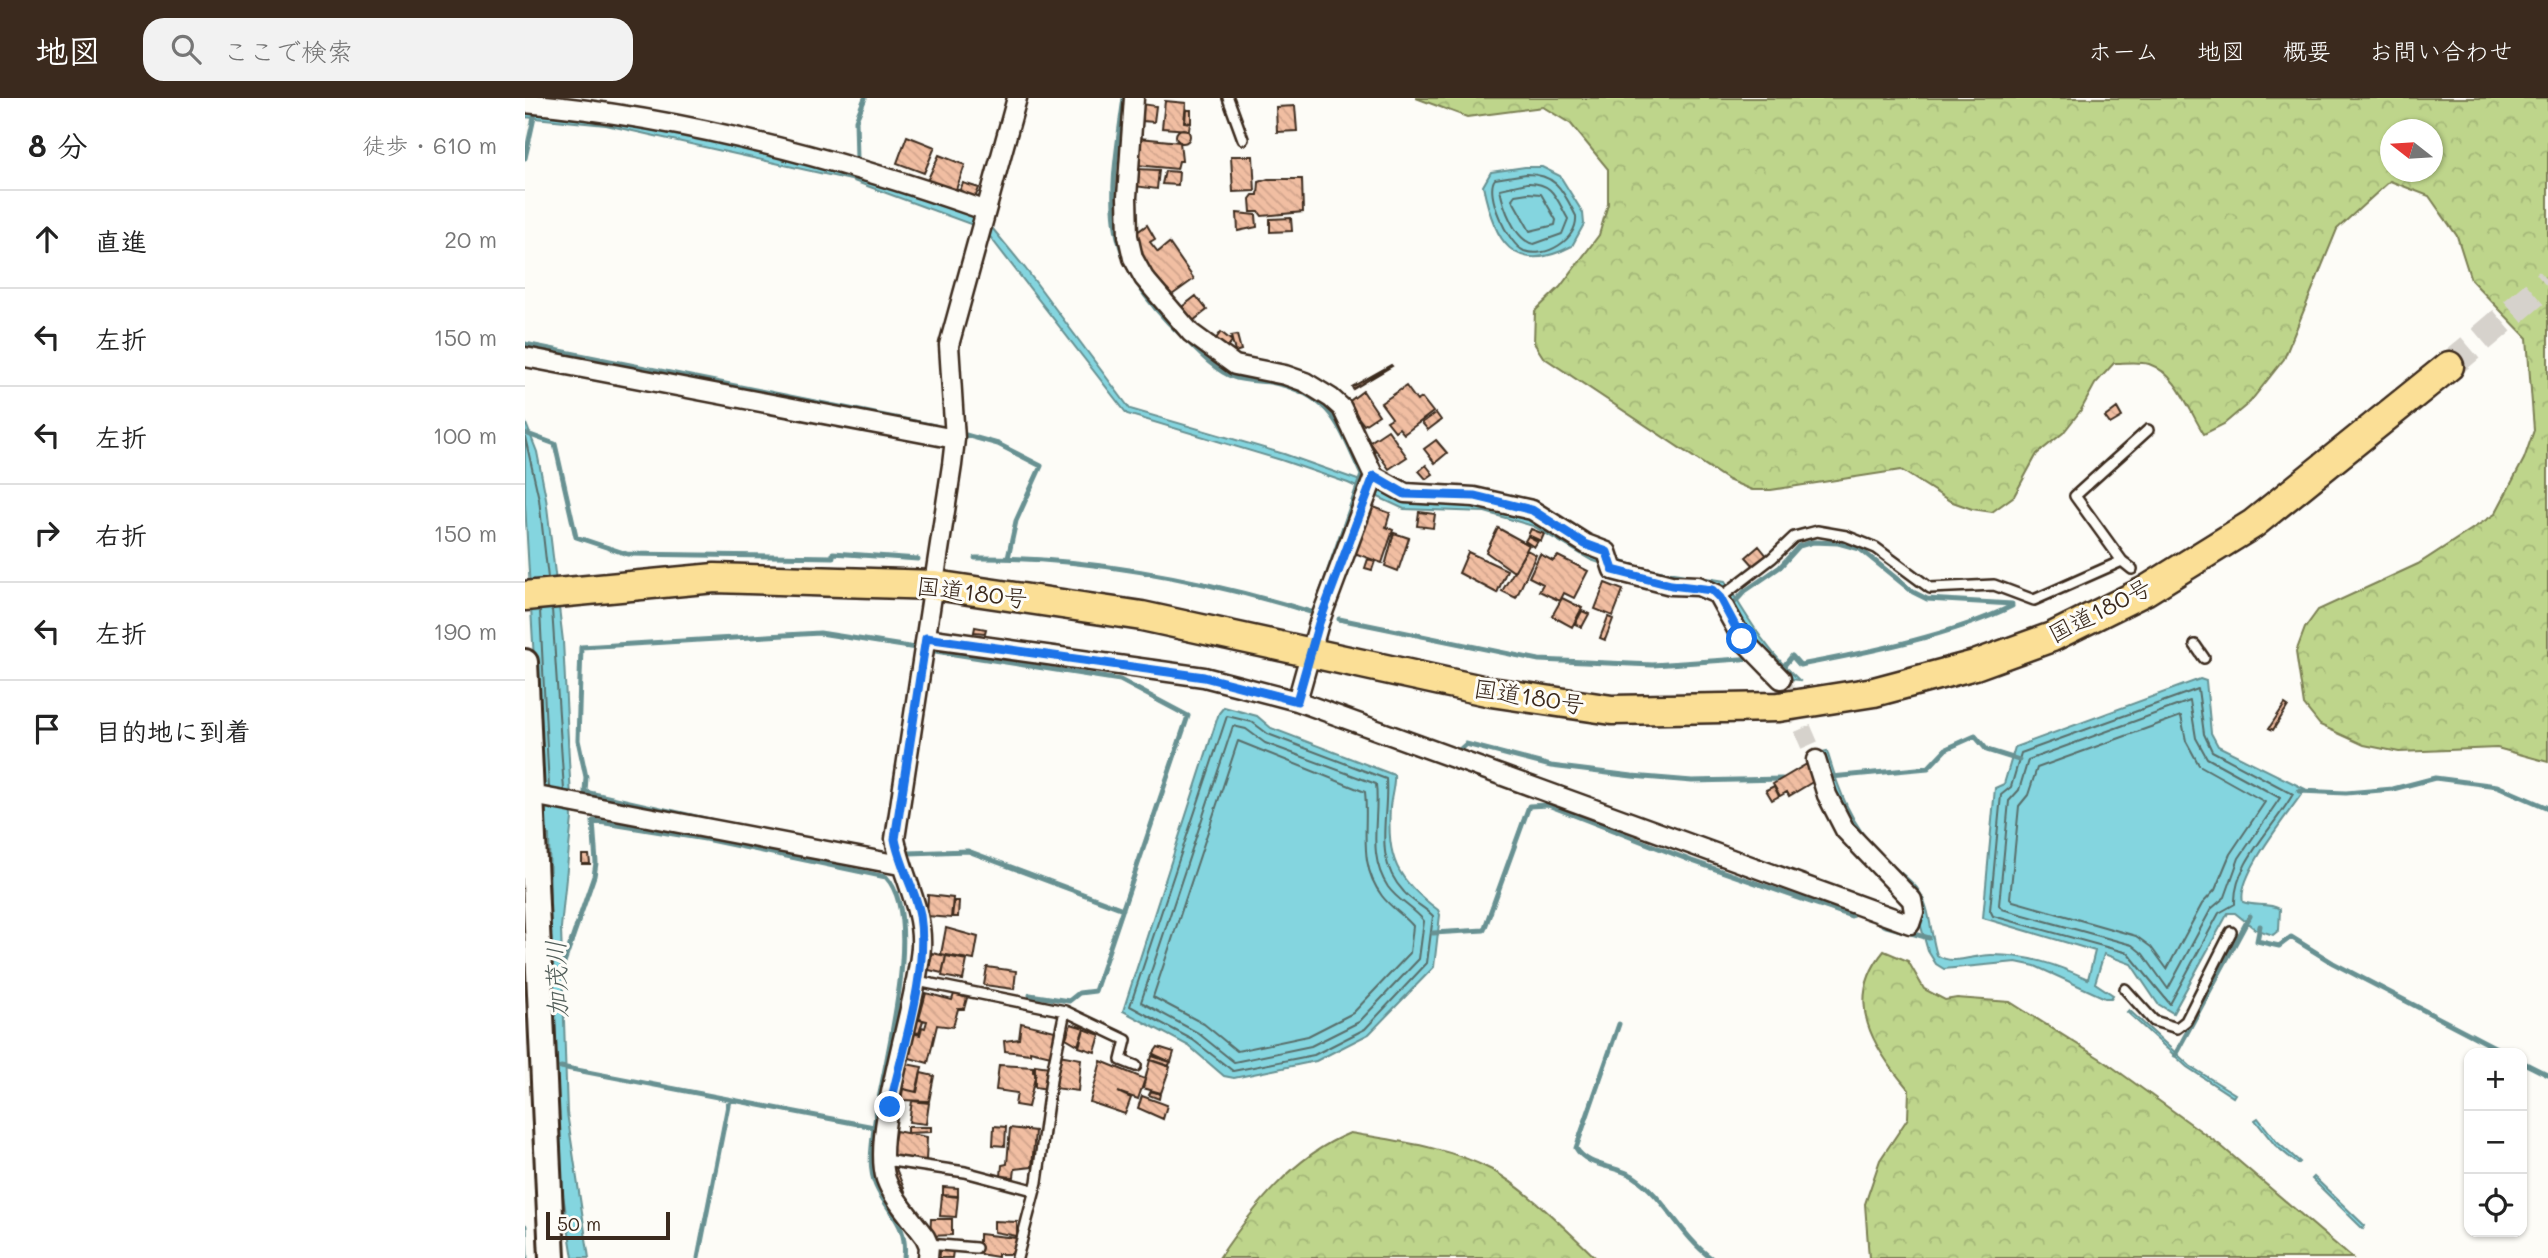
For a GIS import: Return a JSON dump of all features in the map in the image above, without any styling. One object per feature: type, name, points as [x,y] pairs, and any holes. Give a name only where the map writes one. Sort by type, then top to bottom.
[{"type":"highway","name":"国道180号","points":[[525,596],[715,578],[935,585],[1142,616],[1491,692],[1612,710],[1779,707],[1874,692],[1975,666],[2052,637],[2145,591],[2253,523],[2449,366]]},
{"type":"main road","points":[[525,662],[552,1258]]},
{"type":"street","points":[[928,1251],[885,1178],[884,1143],[917,981],[921,946],[919,913],[900,864],[895,839],[955,439],[949,345],[984,209],[1017,98]]},
{"type":"street","points":[[1134,98],[1128,226],[1133,258],[1144,278],[1191,333],[1223,359],[1235,365],[1285,375],[1331,398],[1342,408],[1374,476],[1405,494],[1475,496],[1532,510],[1585,544],[1607,552],[1613,570],[1671,585],[1697,586],[1725,593],[1742,639],[1781,679]]},
{"type":"street","points":[[525,103],[641,117],[875,172],[984,209]]},
{"type":"street","points":[[525,357],[955,439]]},
{"type":"street","points":[[1297,701],[1374,476]]},
{"type":"street","points":[[926,638],[1204,677],[1297,701],[1910,925],[1915,912],[1912,900],[1845,830],[1827,795],[1816,760]]},
{"type":"street","points":[[532,794],[900,864]]},
{"type":"lane","points":[[1228,98],[1243,139]]},
{"type":"lane","points":[[2133,569],[2123,561],[2075,496],[2148,430]]},
{"type":"lane","points":[[1725,593],[1755,572],[1794,537],[1817,531],[1846,536],[1877,548],[1930,588],[1994,585],[2034,600],[2123,561]]},
{"type":"lane","points":[[2195,645],[2204,658]]},
{"type":"lane","points":[[2125,989],[2154,1021],[2177,1028],[2186,1021],[2231,933]]},
{"type":"lane","points":[[917,981],[1065,1011],[1126,1040],[1121,1060],[1136,1066]]},
{"type":"lane","points":[[1017,1258],[1033,1190],[1065,1011]]},
{"type":"lane","points":[[885,1160],[965,1172],[1033,1190]]},
{"type":"lane","points":[[928,1251],[976,1248]]},
{"type":"green space","points":[[1416,98],[2548,98],[2548,762],[2497,748],[2399,752],[2364,745],[2320,725],[2304,705],[2296,652],[2305,628],[2318,610],[2418,564],[2495,514],[2524,459],[2534,430],[2527,338],[2471,280],[2457,236],[2429,196],[2393,182],[2443,182],[2443,119],[2380,119],[2380,182],[2389,182],[2337,229],[2284,359],[2250,402],[2224,424],[2204,434],[2182,394],[2168,376],[2145,363],[2114,363],[2095,384],[2081,410],[2063,433],[2037,454],[2014,496],[1992,512],[1972,509],[1950,501],[1901,470],[1771,490],[1752,490],[1728,480],[1543,357],[1534,343],[1535,311],[1560,287],[1599,235],[1608,204],[1608,169],[1571,124],[1543,107],[1467,117]]},
{"type":"green space","points":[[1884,951],[1908,961],[1924,989],[1945,1000],[1957,998],[2010,1002],[2104,1061],[2220,1145],[2352,1258],[1869,1258],[1865,1204],[1880,1160],[1908,1118],[1909,1090],[1874,1041],[1864,1006],[1872,970]]},
{"type":"green space","points":[[1350,1133],[1441,1150],[1492,1170],[1532,1199],[1596,1258],[1219,1258],[1260,1203],[1292,1169],[1329,1143]]},
{"type":"water","points":[[525,106],[614,115],[815,161],[970,209],[988,223],[1025,268],[1130,409],[1284,454],[1369,484],[1521,513],[1590,551],[1647,569],[1725,581],[1767,645],[1799,680],[1790,679],[1778,663],[1759,649],[1728,606],[1591,560],[1533,526],[1485,512],[1404,509],[1348,483],[1281,460],[1127,414],[984,229],[851,180],[606,125],[525,117]]},
{"type":"water","points":[[1542,167],[1560,176],[1583,213],[1584,224],[1572,246],[1552,255],[1521,255],[1509,248],[1493,223],[1483,186],[1491,172]]},
{"type":"water","name":"加茂川","points":[[525,421],[537,452],[546,498],[563,641],[572,818],[561,928],[567,1113],[589,1258],[573,1258],[557,1157],[546,930],[550,897],[549,835],[544,835],[525,503]]},
{"type":"water","points":[[2200,679],[2206,681],[2211,733],[2218,746],[2305,789],[2256,861],[2243,891],[2243,902],[2280,909],[2279,930],[2273,935],[2255,929],[2235,913],[2228,913],[2173,1013],[2158,1004],[2131,964],[2104,954],[2095,983],[2113,995],[2111,998],[2105,998],[2035,966],[2016,962],[1944,969],[1936,964],[1928,951],[1918,916],[1847,826],[1818,753],[1827,751],[1841,794],[1862,832],[1881,855],[1922,895],[1937,955],[1949,960],[1991,955],[2017,957],[2053,965],[2088,979],[2095,951],[1983,918],[1995,788],[2004,784],[2015,747]]},
{"type":"water","points":[[1224,707],[1257,716],[1271,728],[1394,775],[1389,825],[1393,854],[1397,866],[1412,888],[1438,910],[1440,915],[1434,967],[1369,1034],[1316,1061],[1234,1078],[1224,1076],[1189,1046],[1123,1011],[1219,713]]},
{"type":"water","points":[[2129,1010],[2190,1066],[2235,1094],[2233,1097],[2187,1067],[2127,1012]]},
{"type":"water","points":[[2258,1118],[2277,1142],[2300,1162],[2298,1164],[2275,1145],[2255,1120]]},
{"type":"water","points":[[2314,1177],[2365,1226],[2363,1229],[2312,1179]]},
{"type":"building","points":[[1165,101],[1186,103],[1184,122],[1190,123],[1189,130],[1162,128]]},
{"type":"building","points":[[1141,104],[1156,106],[1154,122],[1142,121]]},
{"type":"building","points":[[1295,106],[1297,131],[1277,132],[1276,107]]},
{"type":"building","points":[[1186,110],[1191,110],[1191,123],[1185,122]]},
{"type":"building","points":[[1183,129],[1188,131],[1188,141],[1183,143],[1178,141],[1176,136],[1178,131]]},
{"type":"building","points":[[907,136],[935,147],[924,173],[897,163]]},
{"type":"building","points":[[1139,138],[1180,142],[1182,161],[1179,161],[1177,169],[1137,165]]},
{"type":"building","points":[[939,155],[965,165],[955,192],[927,181]]},
{"type":"building","points":[[1231,156],[1253,156],[1255,191],[1233,192]]},
{"type":"building","points":[[1136,169],[1159,170],[1157,189],[1134,186]]},
{"type":"building","points":[[1165,171],[1179,172],[1178,185],[1162,184]]},
{"type":"building","points":[[1268,179],[1302,179],[1303,212],[1262,216],[1259,212],[1251,212],[1250,199],[1253,195],[1258,195],[1259,182]]},
{"type":"building","points":[[963,183],[979,188],[975,198],[959,192]]},
{"type":"building","points":[[1237,213],[1256,215],[1257,227],[1238,231]]},
{"type":"building","points":[[1291,218],[1292,231],[1270,232],[1270,219]]},
{"type":"building","points":[[1147,225],[1155,239],[1150,242],[1158,252],[1169,243],[1194,279],[1172,295],[1168,290],[1164,293],[1136,247],[1139,244],[1133,235]]},
{"type":"building","points":[[1196,296],[1207,310],[1189,324],[1178,310]]},
{"type":"building","points":[[1221,332],[1232,341],[1223,353],[1212,344]]},
{"type":"building","points":[[1237,335],[1241,350],[1235,352],[1231,336]]},
{"type":"building","points":[[1392,366],[1353,389],[1352,387]]},
{"type":"building","points":[[1406,386],[1417,401],[1422,398],[1433,412],[1404,434],[1399,428],[1395,431],[1387,421],[1392,418],[1381,403]]},
{"type":"building","points":[[1363,391],[1379,415],[1364,425],[1347,403]]},
{"type":"building","points":[[2117,408],[2122,417],[2110,424],[2105,417]]},
{"type":"building","points":[[1436,413],[1441,420],[1428,430],[1422,423]]},
{"type":"building","points":[[1388,430],[1407,457],[1389,469],[1370,442]]},
{"type":"building","points":[[1436,440],[1447,453],[1435,463],[1424,449]]},
{"type":"building","points":[[1426,465],[1433,474],[1426,479],[1419,471]]},
{"type":"building","points":[[1371,506],[1390,513],[1386,527],[1393,530],[1382,563],[1354,553]]},
{"type":"building","points":[[1419,512],[1435,514],[1433,528],[1417,526]]},
{"type":"building","points":[[1498,528],[1529,545],[1514,572],[1486,552]]},
{"type":"building","points":[[1531,529],[1544,534],[1541,541],[1528,535]]},
{"type":"building","points":[[1394,533],[1409,538],[1398,571],[1385,566]]},
{"type":"building","points":[[1528,536],[1538,541],[1534,547],[1525,541]]},
{"type":"building","points":[[1759,546],[1767,556],[1755,567],[1746,557]]},
{"type":"building","points":[[1527,550],[1536,555],[1516,598],[1502,591]]},
{"type":"building","points":[[1468,552],[1507,570],[1497,593],[1459,573]]},
{"type":"building","points":[[1540,554],[1553,561],[1558,556],[1588,571],[1574,598],[1564,593],[1560,601],[1539,591],[1543,584],[1529,577]]},
{"type":"building","points":[[1368,559],[1375,561],[1372,570],[1365,568]]},
{"type":"building","points":[[1605,583],[1623,590],[1613,616],[1595,609]]},
{"type":"building","points":[[1562,598],[1582,608],[1572,627],[1552,616]]},
{"type":"building","points":[[1582,611],[1589,614],[1582,627],[1575,624]]},
{"type":"building","points":[[1608,617],[1613,619],[1605,640],[1600,638]]},
{"type":"building","points":[[975,627],[986,629],[985,633],[974,632]]},
{"type":"building","points":[[2285,704],[2288,706],[2273,730],[2269,728]]},
{"type":"building","points":[[1807,764],[1816,780],[1789,796],[1787,792],[1780,796],[1773,784]]},
{"type":"building","points":[[1774,786],[1779,796],[1772,800],[1766,790]]},
{"type":"building","points":[[582,855],[589,855],[590,864],[582,864]]},
{"type":"building","points":[[928,895],[953,898],[951,918],[927,916]]},
{"type":"building","points":[[954,901],[959,901],[958,917],[952,917]]},
{"type":"building","points":[[946,928],[978,937],[974,960],[941,954]]},
{"type":"building","points":[[932,953],[946,956],[942,973],[929,970]]},
{"type":"building","points":[[946,956],[967,960],[963,980],[942,976]]},
{"type":"building","points":[[987,967],[1016,971],[1014,989],[984,985]]},
{"type":"building","points":[[926,993],[952,1000],[954,994],[967,998],[964,1009],[958,1009],[953,1027],[937,1025],[928,1063],[906,1057],[913,1033],[920,1035],[922,1027],[925,1028],[927,1021],[919,1019]]},
{"type":"building","points":[[913,1018],[923,1021],[919,1033],[913,1032]]},
{"type":"building","points":[[1021,1023],[1055,1031],[1051,1056],[1030,1051],[1030,1054],[1005,1051],[1004,1041],[1019,1039]]},
{"type":"building","points":[[1071,1024],[1084,1028],[1078,1045],[1066,1038]]},
{"type":"building","points":[[1084,1029],[1100,1035],[1095,1052],[1079,1047]]},
{"type":"building","points":[[1158,1047],[1174,1052],[1171,1062],[1153,1054]]},
{"type":"building","points":[[1059,1055],[1081,1059],[1078,1091],[1054,1088]]},
{"type":"building","points":[[1152,1056],[1170,1062],[1169,1066],[1151,1060]]},
{"type":"building","points":[[1150,1060],[1170,1067],[1161,1093],[1143,1088]]},
{"type":"building","points":[[1101,1061],[1145,1079],[1138,1099],[1118,1092],[1131,1098],[1125,1114],[1090,1102]]},
{"type":"building","points":[[906,1064],[922,1067],[916,1092],[900,1088]]},
{"type":"building","points":[[999,1065],[1033,1067],[1033,1072],[1036,1073],[1028,1107],[1015,1105],[1017,1093],[996,1090]]},
{"type":"building","points":[[1035,1065],[1050,1067],[1047,1089],[1035,1087]]},
{"type":"building","points":[[921,1073],[934,1076],[929,1101],[901,1100],[903,1089],[917,1092]]},
{"type":"building","points":[[1151,1091],[1160,1094],[1159,1099],[1149,1095]]},
{"type":"building","points":[[1142,1096],[1167,1105],[1163,1119],[1138,1108]]},
{"type":"building","points":[[912,1101],[929,1103],[926,1124],[909,1122]]},
{"type":"building","points":[[994,1126],[1006,1127],[1005,1146],[993,1145]]},
{"type":"building","points":[[907,1127],[931,1127],[931,1132],[907,1133]]},
{"type":"building","points":[[1010,1128],[1035,1131],[1032,1167],[1015,1169],[1014,1177],[1001,1176],[1002,1165],[1007,1164]]},
{"type":"building","points":[[896,1131],[927,1137],[926,1161],[891,1155]]},
{"type":"building","points":[[895,1166],[905,1191],[900,1194],[890,1168]]},
{"type":"building","points":[[943,1187],[958,1188],[958,1196],[943,1195]]},
{"type":"building","points":[[942,1195],[958,1197],[956,1217],[940,1216]]},
{"type":"building","points":[[931,1219],[952,1219],[952,1235],[930,1236]]},
{"type":"building","points":[[994,1221],[1017,1222],[1017,1236],[994,1232]]},
{"type":"building","points":[[979,1234],[1016,1238],[1015,1254],[998,1254],[998,1257],[979,1254]]},
{"type":"building","points":[[935,1248],[953,1251],[952,1258],[934,1258]]},
{"type":"waterway","points":[[857,159],[856,120],[865,98]]},
{"type":"waterway","points":[[975,558],[1103,566],[1231,590],[1314,613],[1362,475],[1340,428],[1322,405],[1294,389],[1270,382],[1238,379],[1219,370],[1155,308],[1136,281],[1123,254],[1116,228],[1114,200],[1124,98]]},
{"type":"waterway","points":[[525,158],[535,113]]},
{"type":"waterway","points":[[525,344],[935,426]]},
{"type":"waterway","points":[[525,433],[555,444],[576,537],[627,554],[833,557],[833,553],[918,559]]},
{"type":"waterway","points":[[962,434],[998,444],[1041,466],[1016,521],[1008,558]]},
{"type":"waterway","points":[[1734,603],[1745,591],[1780,567],[1799,546],[1813,542],[1838,543],[1860,549],[1913,592],[1927,599],[2012,604]]},
{"type":"waterway","points":[[1783,667],[1792,656],[1800,665],[1880,649],[1963,626],[2012,606]]},
{"type":"waterway","points":[[1339,619],[1539,660],[1653,665],[1755,658]]},
{"type":"waterway","points":[[714,821],[585,792],[586,777],[578,740],[581,647],[820,633],[1120,680],[1188,716],[1095,991],[1079,993],[1069,1001],[1030,995]]},
{"type":"waterway","points":[[1831,777],[1928,768],[1946,749],[1975,736],[1987,750],[2019,760]]},
{"type":"waterway","points":[[1457,752],[1466,744],[1551,766],[1692,781],[1782,779]]},
{"type":"waterway","points":[[2299,791],[2346,793],[2393,789],[2435,778],[2497,786],[2548,808]]},
{"type":"waterway","points":[[1433,933],[1484,930],[1529,806],[1548,805],[1692,861],[1851,916]]},
{"type":"waterway","name":"加茂川","points":[[559,977],[594,876],[596,863],[593,821],[705,839],[886,877],[898,898],[902,927],[902,961],[892,1035],[874,1128],[871,1165],[876,1186],[900,1227],[904,1258]]},
{"type":"waterway","points":[[909,853],[968,851],[1123,909]]},
{"type":"waterway","points":[[2175,1055],[2250,916]]},
{"type":"waterway","points":[[1883,925],[1929,938]]},
{"type":"waterway","points":[[2260,926],[2257,941],[2279,946],[2291,937],[2333,963],[2496,1048]]},
{"type":"waterway","points":[[1619,1024],[1576,1148],[1587,1159],[1633,1176],[1654,1194],[1690,1238],[1711,1258]]},
{"type":"waterway","points":[[2527,1064],[2548,1075]]},
{"type":"waterway","points":[[561,1067],[874,1127]]},
{"type":"waterway","points":[[698,1258],[729,1100]]},
{"type":"waterway","points":[[525,1226],[526,1258]]},
{"type":"tunnel","points":[[2449,366],[2548,282]]},
{"type":"tunnel","points":[[1781,679],[1816,760]]},
{"type":"route","points":[[890,1107],[917,981],[921,946],[919,913],[900,864],[895,839],[926,638],[1204,677],[1297,701],[1319,623],[1374,476],[1405,494],[1475,496],[1532,510],[1585,544],[1607,552],[1613,570],[1671,585],[1697,586],[1712,590],[1720,598],[1742,639]]}]
